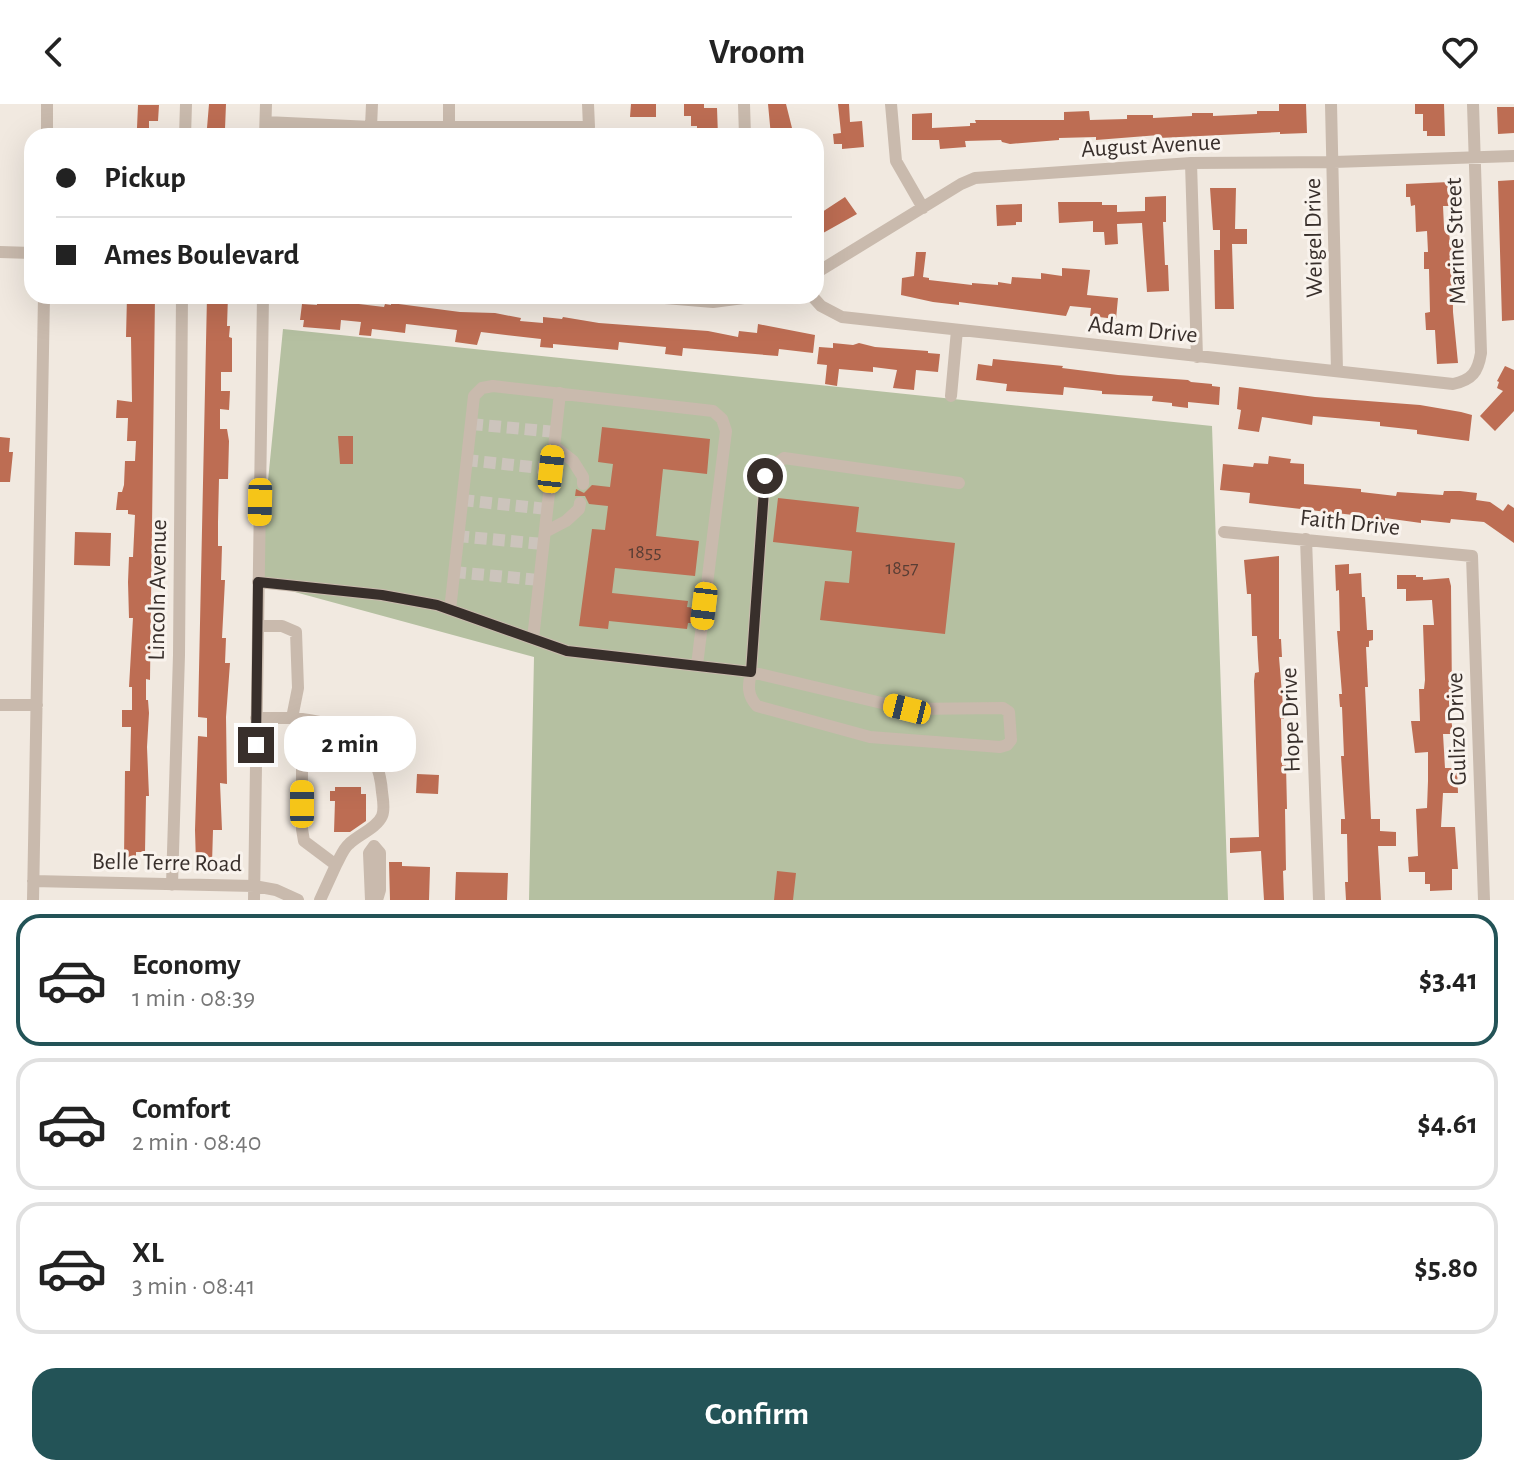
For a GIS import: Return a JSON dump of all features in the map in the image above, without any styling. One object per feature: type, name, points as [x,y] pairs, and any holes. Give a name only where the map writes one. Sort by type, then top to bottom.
[{"type":"street","points":[[47,104],[47,128]]},
{"type":"street","points":[[185,128],[186,104]]},
{"type":"street","points":[[266,104],[266,128]]},
{"type":"street","points":[[371,127],[372,104]]},
{"type":"street","points":[[449,104],[449,127]]},
{"type":"street","points":[[266,122],[371,127],[589,127],[588,104]]},
{"type":"street","points":[[744,104],[745,128]]},
{"type":"street","points":[[891,104],[896,161],[923,208]]},
{"type":"street","name":"Weigel Drive","points":[[1331,104],[1337,371]]},
{"type":"street","name":"Marine Street","points":[[1473,104],[1481,353],[1474,376]]},
{"type":"street","name":"August Avenue","points":[[824,268],[975,178],[1191,163],[1514,156]]},
{"type":"street","points":[[1191,163],[1197,357]]},
{"type":"street","points":[[0,252],[24,253]]},
{"type":"street","points":[[33,900],[44,304]]},
{"type":"street","name":"Lincoln Avenue","points":[[172,885],[179,655],[182,304]]},
{"type":"street","points":[[254,893],[263,304]]},
{"type":"street","name":"Adam Drive","points":[[819,304],[842,317],[1197,357],[1453,384],[1474,376]]},
{"type":"street","points":[[951,396],[957,330]]},
{"type":"street","points":[[450,610],[474,396],[482,388],[493,386],[713,411],[722,419],[726,431],[697,665]]},
{"type":"street","points":[[533,639],[560,393]]},
{"type":"street","points":[[554,446],[573,461],[583,477],[583,484]]},
{"type":"street","points":[[258,582],[382,595],[437,605],[567,651],[751,672],[907,709],[1003,708],[1009,712],[1011,740],[1000,747],[870,737],[757,706],[750,698],[748,688],[751,672],[765,476],[773,466],[784,458],[959,483]]},
{"type":"street","points":[[545,532],[566,521],[579,509],[580,503]]},
{"type":"street","name":"Faith Drive","points":[[1224,532],[1472,556]]},
{"type":"street","name":"Hope Drive","points":[[1306,539],[1319,900]]},
{"type":"street","name":"Gulizo Drive","points":[[1472,556],[1484,900]]},
{"type":"street","points":[[258,626],[282,626],[296,632],[304,841],[336,865]]},
{"type":"street","points":[[0,705],[37,705]]},
{"type":"street","points":[[256,718],[297,718],[345,728],[355,735],[381,770],[384,812],[380,820],[347,846],[320,900]]},
{"type":"street","points":[[373,825],[374,846],[380,853],[380,890],[374,900]]},
{"type":"street","name":"Belle Terre Road","points":[[33,881],[198,885],[254,893],[276,890],[298,900]]},
{"type":"street","points":[[195,900],[198,885]]},
{"type":"green space","points":[[283,329],[1212,426],[1228,900],[529,900],[534,657],[258,582]]},
{"type":"building","points":[[209,104],[226,104],[225,128],[207,128]]},
{"type":"building","points":[[631,104],[656,104],[656,117],[630,117]]},
{"type":"building","points":[[684,104],[704,104],[704,108],[717,108],[718,128],[691,126],[691,116],[684,116]]},
{"type":"building","points":[[768,104],[786,104],[792,128],[770,128]]},
{"type":"building","points":[[838,104],[849,104],[850,122],[862,121],[864,147],[842,149],[842,144],[834,144],[833,134],[841,133]]},
{"type":"building","points":[[1279,104],[1306,104],[1307,133],[1159,138],[1159,135],[1096,140],[1096,137],[1059,138],[1010,144],[1001,140],[965,141],[966,147],[940,149],[939,140],[912,140],[912,114],[932,113],[932,128],[970,126],[970,123],[976,123],[975,120],[1064,120],[1064,112],[1089,111],[1090,120],[1127,119],[1127,115],[1153,115],[1153,118],[1192,116],[1192,113],[1213,113],[1213,116],[1257,114],[1257,111],[1279,111]]},
{"type":"building","points":[[1415,104],[1444,104],[1445,136],[1427,136],[1427,131],[1423,131],[1423,114],[1415,114]]},
{"type":"building","points":[[138,105],[159,105],[158,121],[149,121],[149,128],[137,128]]},
{"type":"building","points":[[1497,107],[1514,107],[1514,133],[1498,134]]},
{"type":"building","points":[[1514,180],[1514,320],[1502,321],[1498,181]]},
{"type":"building","points":[[1449,182],[1451,202],[1449,206],[1443,206],[1444,227],[1449,227],[1452,245],[1453,312],[1458,363],[1437,364],[1435,330],[1426,330],[1425,313],[1430,312],[1429,269],[1424,269],[1424,252],[1428,252],[1427,231],[1416,232],[1415,205],[1411,206],[1410,197],[1406,197],[1406,184]]},
{"type":"building","points":[[1210,188],[1236,188],[1235,229],[1247,229],[1247,244],[1232,244],[1234,309],[1215,309],[1214,250],[1220,250],[1220,230],[1213,230]]},
{"type":"building","points":[[1166,196],[1166,222],[1163,222],[1169,291],[1147,292],[1142,223],[1117,224],[1118,244],[1105,245],[1104,232],[1093,232],[1093,221],[1059,223],[1058,202],[1102,202],[1102,205],[1117,205],[1117,212],[1145,211],[1145,197]]},
{"type":"building","points":[[845,197],[857,214],[824,233],[824,211]]},
{"type":"building","points":[[1022,204],[1022,222],[997,226],[996,205]]},
{"type":"building","points":[[916,252],[926,252],[923,277],[972,285],[1011,284],[1012,277],[1041,279],[1041,273],[1062,276],[1062,268],[1090,270],[1087,295],[1118,298],[1116,319],[1090,316],[1091,308],[1070,306],[1066,316],[959,302],[959,305],[933,302],[901,295],[902,278],[914,276]]},
{"type":"building","points":[[127,304],[155,304],[150,680],[146,679],[149,796],[146,796],[145,852],[136,852],[136,859],[124,859],[125,771],[130,771],[131,727],[122,727],[122,710],[132,710],[132,687],[129,687],[133,618],[129,618],[128,582],[135,515],[128,514],[128,510],[116,510],[118,492],[122,492],[124,485],[125,461],[135,461],[136,441],[127,441],[128,418],[116,418],[117,400],[132,402],[131,337],[126,337]]},
{"type":"building","points":[[207,304],[228,304],[232,372],[221,372],[221,391],[230,391],[229,410],[220,409],[220,429],[227,429],[229,441],[228,479],[219,479],[218,522],[218,546],[222,546],[221,580],[225,580],[222,638],[226,638],[225,663],[230,663],[226,717],[227,784],[220,783],[222,830],[213,830],[212,864],[196,864],[198,736],[207,737],[207,718],[198,717]]},
{"type":"building","points":[[302,304],[384,307],[385,304],[399,304],[495,313],[521,318],[520,321],[543,323],[543,317],[563,317],[599,323],[708,331],[738,337],[739,331],[757,333],[758,324],[815,335],[813,353],[779,349],[778,356],[683,348],[682,356],[665,354],[666,347],[619,342],[618,350],[553,344],[553,348],[540,347],[541,339],[481,332],[477,345],[455,342],[457,330],[406,324],[405,333],[372,329],[371,336],[359,335],[361,322],[341,320],[340,330],[303,327],[304,320],[300,320]]},
{"type":"building","points":[[833,343],[859,343],[940,354],[938,372],[916,370],[914,390],[893,388],[897,370],[873,367],[873,372],[839,369],[837,386],[825,384],[827,365],[817,364],[819,347],[833,348]]},
{"type":"building","points":[[993,359],[1212,384],[1220,387],[1219,405],[1188,402],[1188,408],[1152,401],[1153,396],[1102,394],[1102,391],[1064,387],[1063,395],[1006,391],[1007,384],[976,380],[978,364],[992,366]]},
{"type":"building","points":[[1505,366],[1514,370],[1514,411],[1495,431],[1480,416],[1503,391],[1497,388],[1497,381]]},
{"type":"building","points":[[1239,387],[1461,412],[1472,415],[1469,441],[1417,434],[1417,430],[1380,426],[1380,422],[1313,416],[1312,425],[1262,417],[1259,432],[1238,429],[1241,410],[1237,409]]},
{"type":"building","points":[[602,427],[710,439],[707,474],[663,469],[656,536],[699,541],[695,576],[615,568],[612,593],[688,601],[687,607],[695,608],[693,623],[688,623],[687,629],[609,621],[608,629],[579,626],[592,529],[605,530],[608,506],[589,504],[585,496],[575,496],[576,489],[584,493],[592,485],[610,487],[613,464],[598,462]]},
{"type":"building","points":[[338,436],[353,436],[353,464],[340,464]]},
{"type":"building","points":[[0,437],[10,438],[9,452],[13,452],[10,482],[0,482]]},
{"type":"building","points":[[1269,456],[1304,464],[1304,484],[1361,489],[1361,492],[1396,496],[1397,492],[1443,495],[1444,491],[1460,491],[1477,493],[1476,500],[1490,502],[1503,511],[1508,504],[1514,508],[1514,543],[1484,522],[1451,519],[1450,523],[1421,520],[1421,523],[1385,518],[1385,521],[1362,519],[1362,516],[1249,503],[1250,493],[1220,490],[1223,464],[1253,467],[1254,463],[1268,464]]},
{"type":"building","points":[[778,498],[859,507],[856,532],[955,543],[945,634],[820,620],[825,581],[849,583],[852,551],[773,542]]},
{"type":"building","points":[[75,532],[111,533],[110,566],[74,565]]},
{"type":"building","points":[[1279,556],[1286,870],[1283,871],[1284,900],[1264,900],[1261,851],[1230,853],[1230,838],[1259,837],[1254,681],[1255,673],[1259,672],[1257,636],[1252,636],[1251,594],[1247,594],[1244,560]]},
{"type":"building","points":[[1349,564],[1349,574],[1361,573],[1367,630],[1373,630],[1373,640],[1366,647],[1368,687],[1365,687],[1371,819],[1380,819],[1380,831],[1396,832],[1396,846],[1378,846],[1381,900],[1346,900],[1347,834],[1341,834],[1341,819],[1345,819],[1337,631],[1340,631],[1339,590],[1336,591],[1335,565]]},
{"type":"building","points":[[1397,575],[1416,575],[1423,577],[1423,580],[1449,578],[1451,586],[1452,701],[1449,701],[1453,734],[1443,734],[1445,768],[1457,768],[1458,793],[1443,793],[1441,827],[1455,827],[1458,869],[1452,869],[1452,890],[1430,891],[1430,884],[1425,884],[1425,872],[1409,872],[1408,857],[1418,856],[1416,809],[1427,808],[1428,781],[1428,752],[1415,753],[1411,721],[1420,721],[1419,689],[1424,689],[1423,625],[1434,625],[1432,600],[1406,601],[1406,589],[1397,589]]},
{"type":"building","points":[[417,774],[439,775],[438,794],[416,793]]},
{"type":"building","points":[[335,787],[361,787],[361,794],[366,794],[366,821],[350,832],[334,832],[335,801],[330,801],[330,791],[335,791]]},
{"type":"building","points":[[389,862],[430,867],[429,900],[390,900]]},
{"type":"building","points":[[777,871],[796,873],[793,900],[774,900]]},
{"type":"building","points":[[456,872],[508,873],[507,900],[455,900]]},
{"type":"tunnel","points":[[471,424],[555,432]]},
{"type":"tunnel","points":[[466,460],[551,469]]},
{"type":"tunnel","points":[[462,500],[547,509]]},
{"type":"tunnel","points":[[457,536],[543,544]]},
{"type":"tunnel","points":[[454,572],[539,580]]},
{"type":"route","points":[[256,745],[258,582],[382,595],[437,605],[567,651],[751,672],[765,476]]}]
